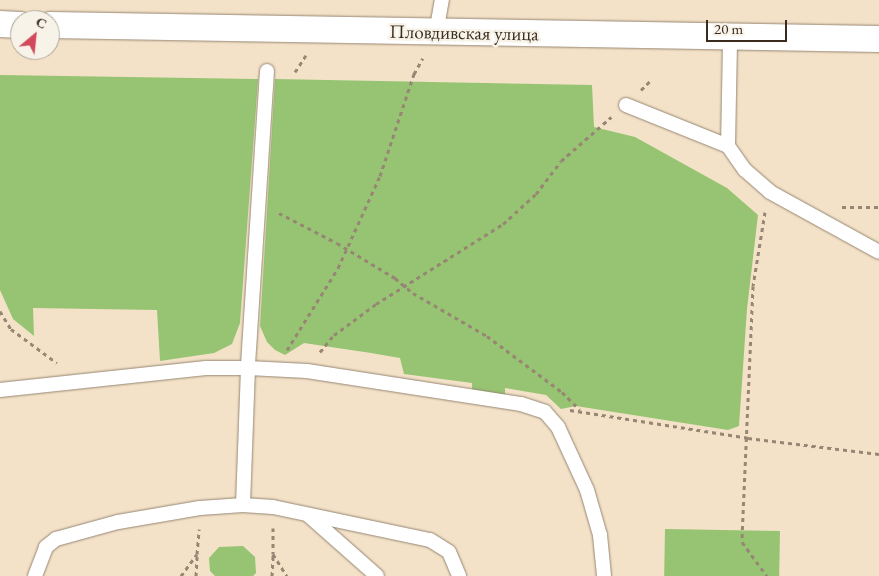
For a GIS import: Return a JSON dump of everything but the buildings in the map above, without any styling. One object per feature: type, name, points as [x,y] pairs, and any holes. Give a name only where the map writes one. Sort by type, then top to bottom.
[{"type":"street","name":"Пловдивская улица","points":[[60,25],[879,39]]},
{"type":"lane","points":[[436,33],[442,0]]},
{"type":"lane","points":[[728,146],[730,37]]},
{"type":"lane","points":[[243,505],[248,368],[267,71]]},
{"type":"lane","points":[[626,105],[728,146],[745,170],[770,192],[879,252]]},
{"type":"lane","points":[[0,390],[206,368],[278,368],[520,404],[545,412],[558,427],[587,490],[600,535],[604,576]]},
{"type":"lane","points":[[35,576],[46,547],[56,539],[118,522],[200,508],[243,505],[273,507],[430,540],[449,552],[459,576]]},
{"type":"lane","points":[[307,515],[377,576]]},
{"type":"path","points":[[295,72],[310,48]]},
{"type":"path","points":[[278,368],[346,250],[380,176],[414,74]]},
{"type":"path","points":[[307,371],[334,335],[404,287],[503,224],[536,194],[561,161],[626,105],[652,79]]},
{"type":"path","points":[[767,576],[742,542],[748,438],[753,286],[762,223],[770,192]]},
{"type":"path","points":[[258,202],[395,278],[404,287],[487,336],[562,392],[580,410]]},
{"type":"path","points":[[0,311],[11,329],[56,360],[62,382]]},
{"type":"path","points":[[545,412],[580,410],[748,438],[879,454]]},
{"type":"path","points":[[272,576],[273,507]]},
{"type":"path","points":[[196,576],[200,508]]},
{"type":"path","points":[[181,576],[197,554]]},
{"type":"path","points":[[273,554],[287,576]]},
{"type":"green space","points":[[0,75],[258,79],[240,323],[232,344],[214,353],[160,361],[157,310],[33,308],[34,336],[13,319],[0,290]]},
{"type":"green space","points":[[275,79],[592,85],[594,127],[635,137],[727,188],[758,215],[747,309],[739,426],[728,430],[576,406],[561,409],[546,395],[505,388],[505,395],[472,390],[472,383],[404,374],[400,358],[371,353],[304,343],[285,355],[275,350],[267,342],[260,326]]},
{"type":"green space","points":[[665,529],[780,531],[779,576],[664,576]]},
{"type":"green space","points":[[243,546],[255,557],[256,573],[253,576],[215,576],[210,571],[209,558],[219,547]]}]
